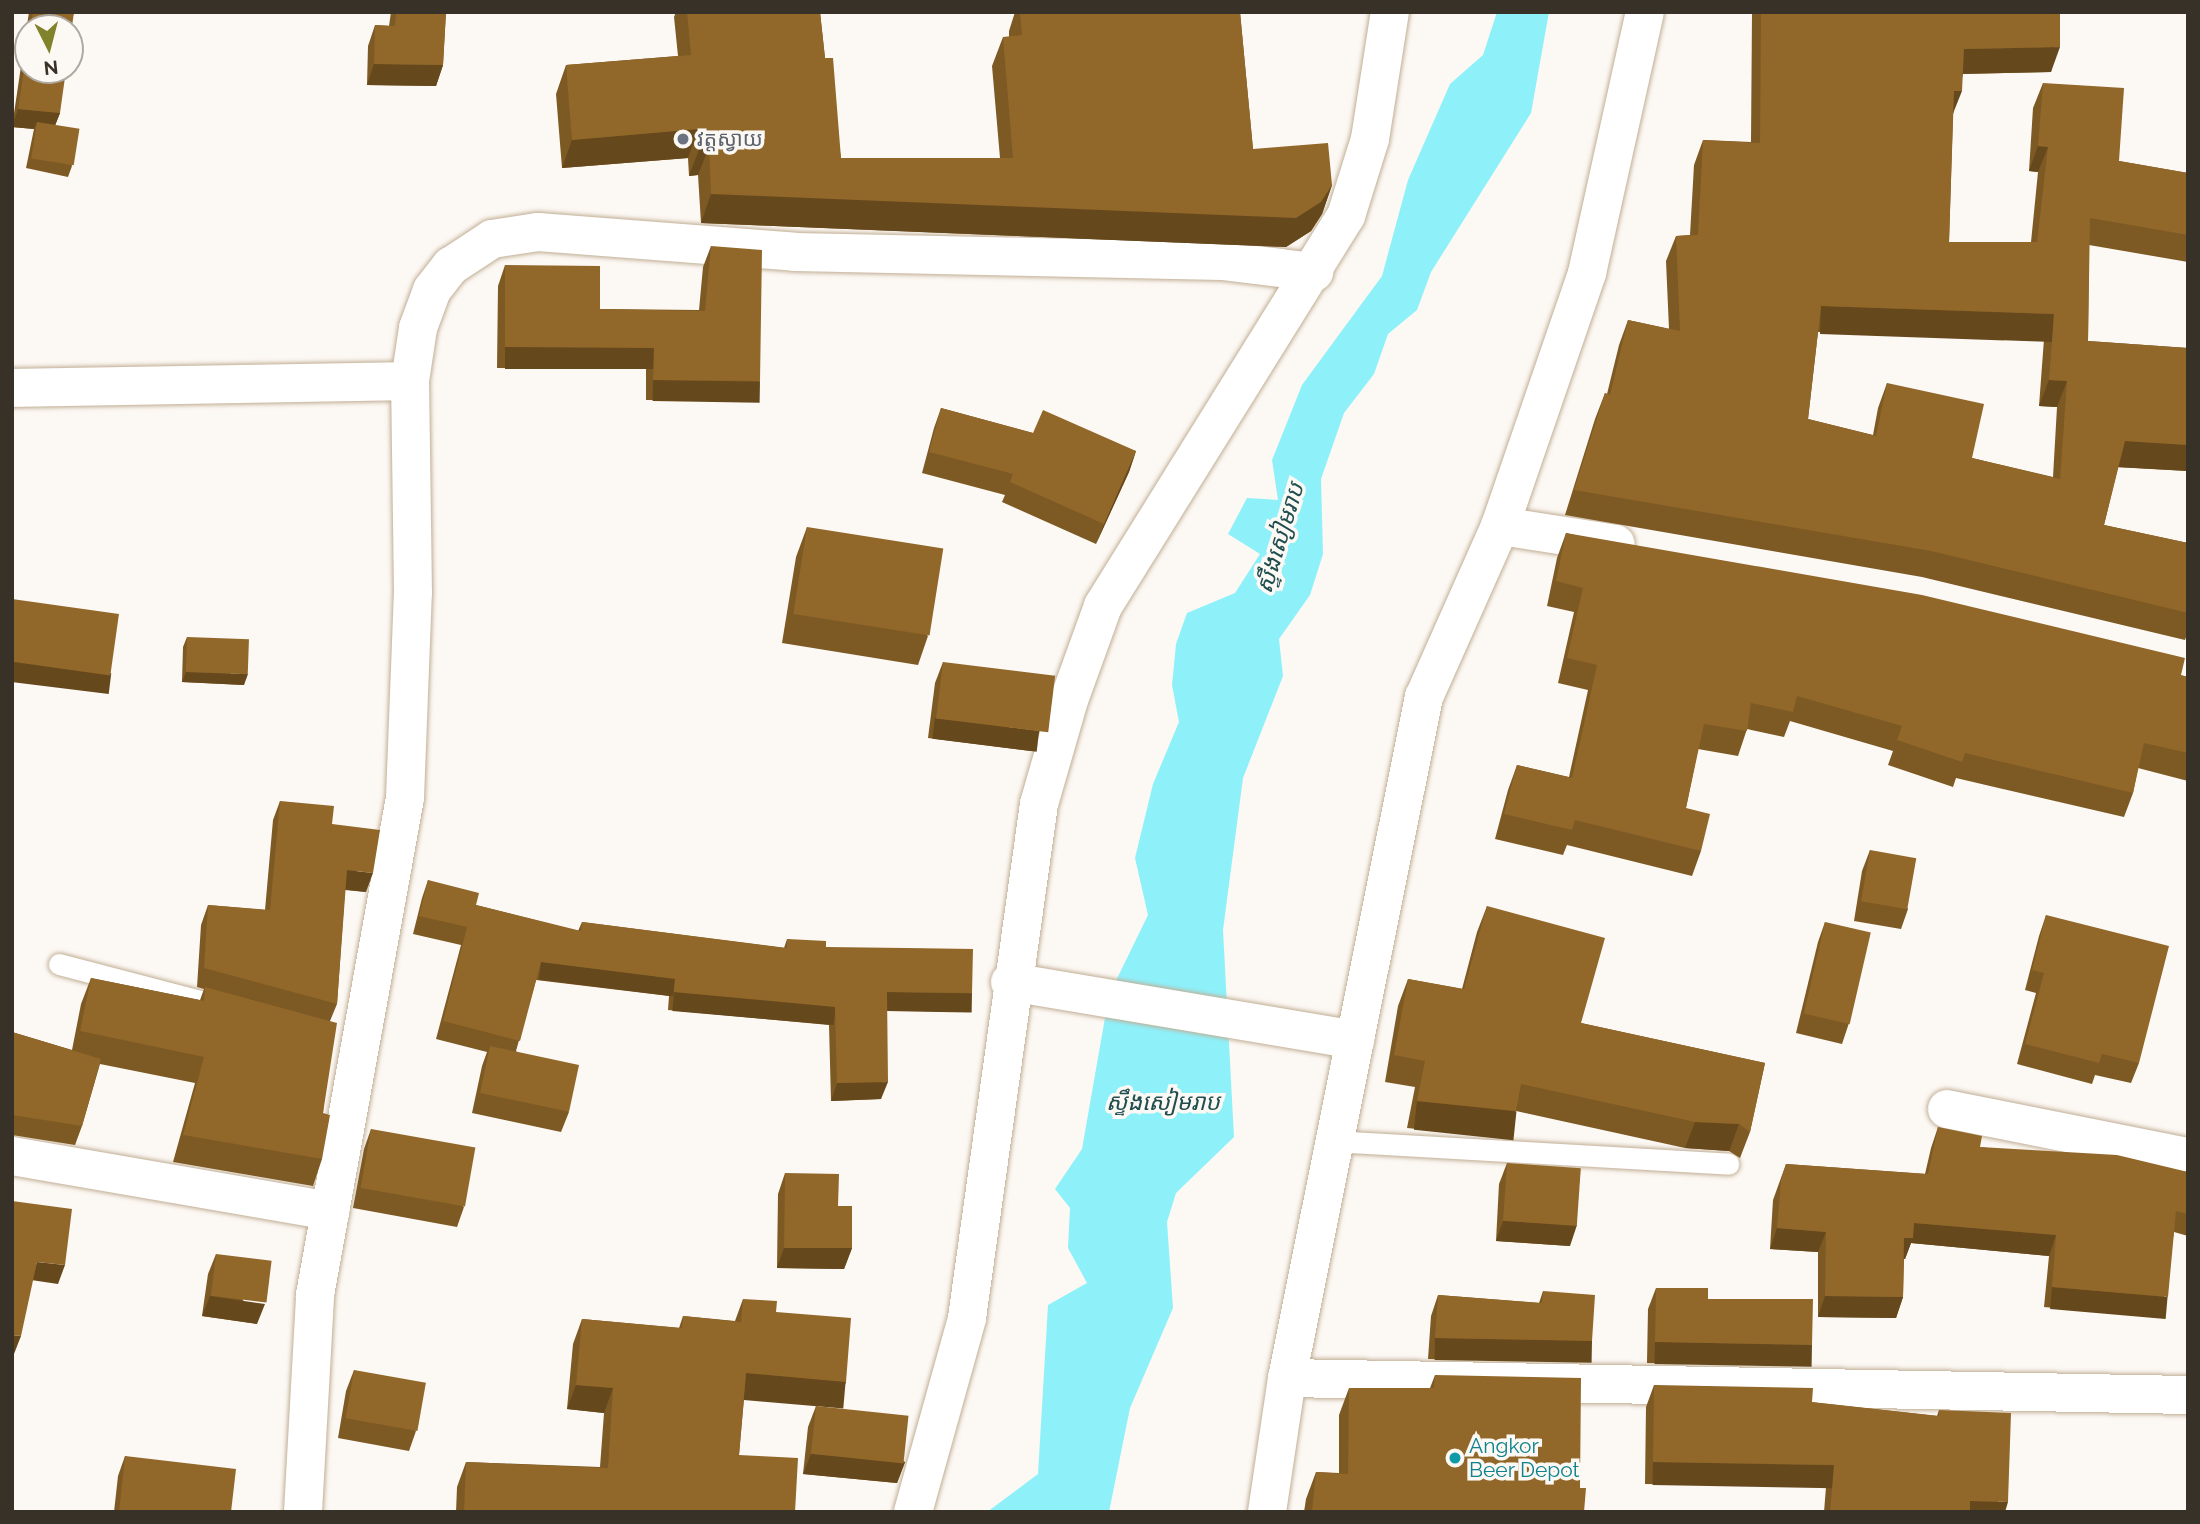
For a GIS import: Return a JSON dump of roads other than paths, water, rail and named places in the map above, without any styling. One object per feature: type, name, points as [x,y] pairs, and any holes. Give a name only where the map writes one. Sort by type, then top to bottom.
[{"type":"street","points":[[914,1512],[967,1318],[1010,982],[1039,804],[1102,606],[1314,272],[1346,216],[1370,139],[1390,12]]},
{"type":"street","points":[[1268,1512],[1287,1378],[1424,697],[1500,526],[1587,273],[1645,12]]},
{"type":"street","points":[[303,1512],[307,1384],[330,1211],[345,1040],[405,798],[413,593],[410,381],[432,290],[469,249],[512,234],[795,252],[1222,261],[1314,272]]},
{"type":"street","points":[[12,388],[410,381]]},
{"type":"street","points":[[1500,526],[1647,548]]},
{"type":"street","points":[[1010,982],[1283,1024],[1355,1040]]},
{"type":"street","points":[[1947,1109],[2188,1157]]},
{"type":"street","points":[[12,1156],[330,1211]]},
{"type":"street","points":[[1287,1378],[2188,1395]]},
{"type":"lane","points":[[59,964],[237,1011]]},
{"type":"lane","points":[[1334,1141],[1728,1164]]},
{"type":"water","name":"ស្ទឹងសៀមរាប","points":[[1497,12],[1549,12],[1531,113],[1431,272],[1417,310],[1388,334],[1374,374],[1344,413],[1321,479],[1323,554],[1310,595],[1279,639],[1283,676],[1243,778],[1223,930],[1234,1137],[1176,1193],[1167,1222],[1173,1308],[1130,1408],[1109,1512],[987,1512],[1038,1474],[1048,1305],[1087,1283],[1068,1248],[1070,1208],[1055,1189],[1082,1149],[1109,995],[1148,915],[1135,858],[1153,784],[1179,722],[1172,685],[1176,644],[1187,613],[1235,593],[1260,554],[1228,534],[1247,498],[1278,500],[1272,460],[1302,385],[1382,276],[1408,180],[1450,84],[1483,55]]},
{"type":"place","name":"វត្តស្វាយ","points":[[683,139]]},
{"type":"place","name":"Angkor Beer Depot","points":[[1455,1458]]}]
